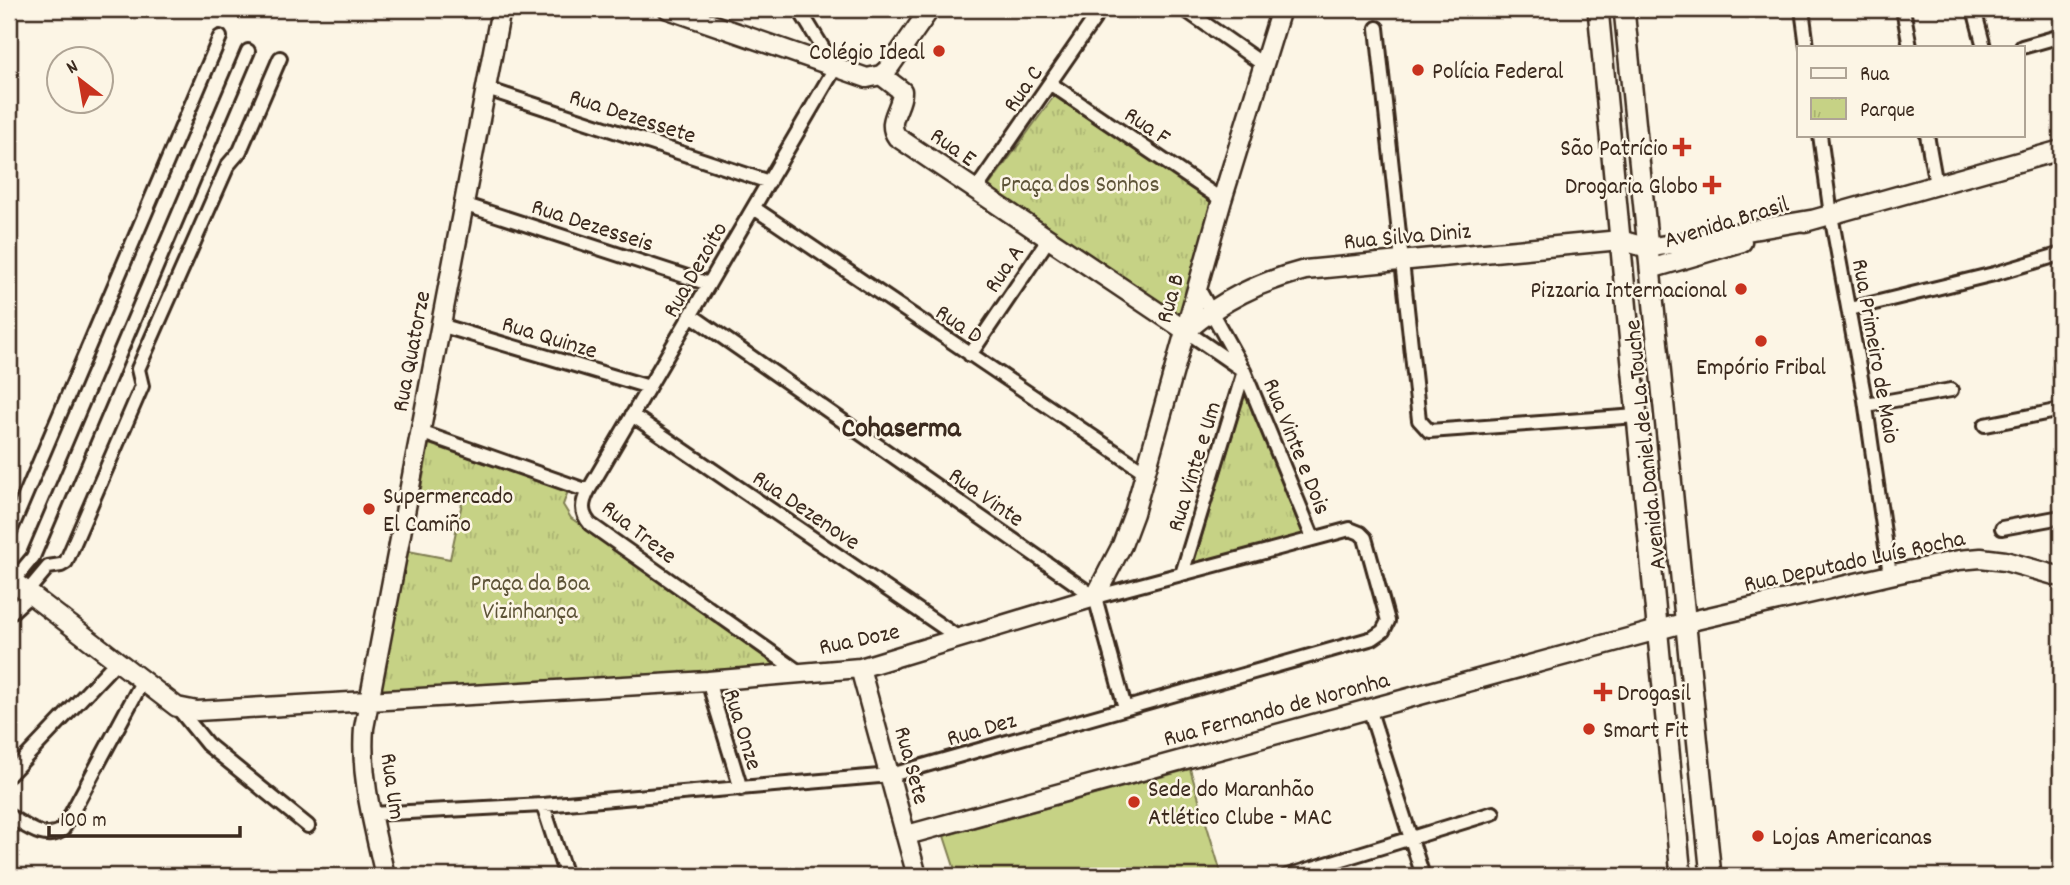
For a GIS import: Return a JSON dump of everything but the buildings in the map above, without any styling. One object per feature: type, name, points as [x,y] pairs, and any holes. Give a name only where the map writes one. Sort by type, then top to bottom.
[{"type":"main road","name":"Avenida Daniel de La Touche","points":[[1598,9],[1681,876]]},
{"type":"main road","name":"Avenida Daniel de La Touche","points":[[1624,9],[1711,876]]},
{"type":"main road","points":[[1623,269],[1648,248]]},
{"type":"street","name":"Rua Quatorze","points":[[369,703],[501,9]]},
{"type":"street","points":[[668,9],[867,78],[881,75],[930,9]]},
{"type":"street","points":[[799,9],[835,68]]},
{"type":"street","name":"Rua C","points":[[975,191],[1101,9]]},
{"type":"street","points":[[1184,9],[1264,65]]},
{"type":"street","name":"Rua B","points":[[1095,597],[1122,545],[1222,200],[1281,9]]},
{"type":"street","points":[[1802,9],[1807,46]]},
{"type":"street","points":[[1903,9],[1910,46]]},
{"type":"street","points":[[1974,9],[1984,46]]},
{"type":"street","points":[[1377,28],[1419,420],[1424,428],[1429,431],[1637,416]]},
{"type":"street","points":[[2024,46],[2061,36]]},
{"type":"street","points":[[9,534],[220,37]]},
{"type":"street","points":[[9,614],[248,51]]},
{"type":"street","points":[[20,587],[48,567],[66,562],[142,386],[138,369],[228,165],[240,151],[280,58]]},
{"type":"street","name":"Rua Dezoito","points":[[588,491],[835,68]]},
{"type":"street","name":"Rua E","points":[[881,75],[901,88],[903,93],[892,122],[894,133],[975,191],[1186,331]]},
{"type":"street","name":"Rua F","points":[[1051,84],[1222,200]]},
{"type":"street","name":"Rua Dezessete","points":[[484,88],[769,181]]},
{"type":"street","name":"Rua Primeiro de Maio","points":[[1820,136],[1824,217],[1850,309],[1890,575]]},
{"type":"street","points":[[1927,136],[1936,185]]},
{"type":"street","name":"Avenida Brasil","points":[[1650,269],[2061,149]]},
{"type":"street","name":"Rua Dezesseis","points":[[463,204],[709,284]]},
{"type":"street","name":"Rua D","points":[[754,208],[1145,472]]},
{"type":"street","name":"Avenida Brasil","points":[[1648,248],[1824,217]]},
{"type":"street","name":"Rua A","points":[[970,355],[1048,240]]},
{"type":"street","name":"Rua Silva Diniz","points":[[1186,331],[1211,310],[1251,287],[1305,270],[1620,240],[1648,248]]},
{"type":"street","points":[[1850,309],[1994,274],[2061,254]]},
{"type":"street","name":"Rua Vinte e Dois","points":[[1198,288],[1244,371],[1313,538]]},
{"type":"street","name":"Rua Vinte","points":[[691,315],[1095,597]]},
{"type":"street","name":"Rua Quinze","points":[[440,325],[649,387]]},
{"type":"street","name":"Rua Vinte e Dois","points":[[1186,331],[1244,371]]},
{"type":"street","name":"Rua Vinte e Um","points":[[1182,574],[1244,371]]},
{"type":"street","points":[[1866,405],[1951,390]]},
{"type":"street","points":[[1985,425],[2061,410]]},
{"type":"street","name":"Rua Dezenove","points":[[632,415],[959,638]]},
{"type":"street","name":"Rua Treze","points":[[420,432],[588,491],[582,506],[584,516],[590,524],[802,674]]},
{"type":"street","points":[[2002,528],[2061,517]]},
{"type":"street","name":"Rua Doze","points":[[177,707],[207,711],[369,703],[708,681],[860,667],[1095,597],[1344,530]]},
{"type":"street","name":"Rua Dez","points":[[371,814],[542,805],[891,775],[1373,638],[1383,631],[1388,616],[1365,538],[1355,531],[1344,530]]},
{"type":"street","name":"Rua Deputado Luís Rocha","points":[[1658,629],[1959,559],[2005,561],[2061,577]]},
{"type":"street","points":[[20,587],[177,707],[207,744],[308,826]]},
{"type":"street","points":[[1095,597],[1125,708]]},
{"type":"street","name":"Rua Fernando de Noronha","points":[[906,835],[1658,629]]},
{"type":"street","points":[[9,775],[116,662]]},
{"type":"street","name":"Rua Sete","points":[[860,667],[917,876]]},
{"type":"street","name":"Rua Onze","points":[[708,681],[741,789]]},
{"type":"street","points":[[9,816],[48,836],[53,836],[63,829],[142,682]]},
{"type":"street","name":"Rua Um","points":[[369,703],[362,753],[365,785],[385,876]]},
{"type":"street","points":[[1369,708],[1423,876]]},
{"type":"street","points":[[542,805],[566,876]]},
{"type":"street","points":[[1287,876],[1493,813]]},
{"type":"green space","name":"Praça dos Sonhos","points":[[1054,96],[1216,204],[1181,318],[986,190]]},
{"type":"green space","points":[[1245,393],[1303,534],[1193,566]]},
{"type":"green space","name":"Praça da Boa Vizinhança","points":[[429,444],[568,491],[563,505],[571,518],[779,665],[378,697],[408,551],[450,559],[462,503],[420,494]]},
{"type":"green space","name":"Sede do Maranhão Atlético Clube - MAC","points":[[1190,769],[1222,876],[957,876],[944,836]]},
{"type":"place","name":"Colégio Ideal","points":[[939,51]]},
{"type":"place","name":"Polícia Federal","points":[[1418,70]]},
{"type":"place","name":"São Patrício","points":[[1682,147]]},
{"type":"place","name":"Drogaria Globo","points":[[1712,185]]},
{"type":"place","name":"Pizzaria Internacional","points":[[1741,289]]},
{"type":"place","name":"Empório Fribal","points":[[1761,341]]},
{"type":"place","name":"Supermercado El Camiño","points":[[369,509]]},
{"type":"place","name":"Drogasil","points":[[1603,692]]},
{"type":"place","name":"Smart Fit","points":[[1589,729]]},
{"type":"place","name":"Sede do Maranhão Atlético Clube - MAC","points":[[1134,802]]},
{"type":"place","name":"Lojas Americanas","points":[[1758,836]]},
{"type":"district","name":"Cohaserma","points":[[901,426]]}]
